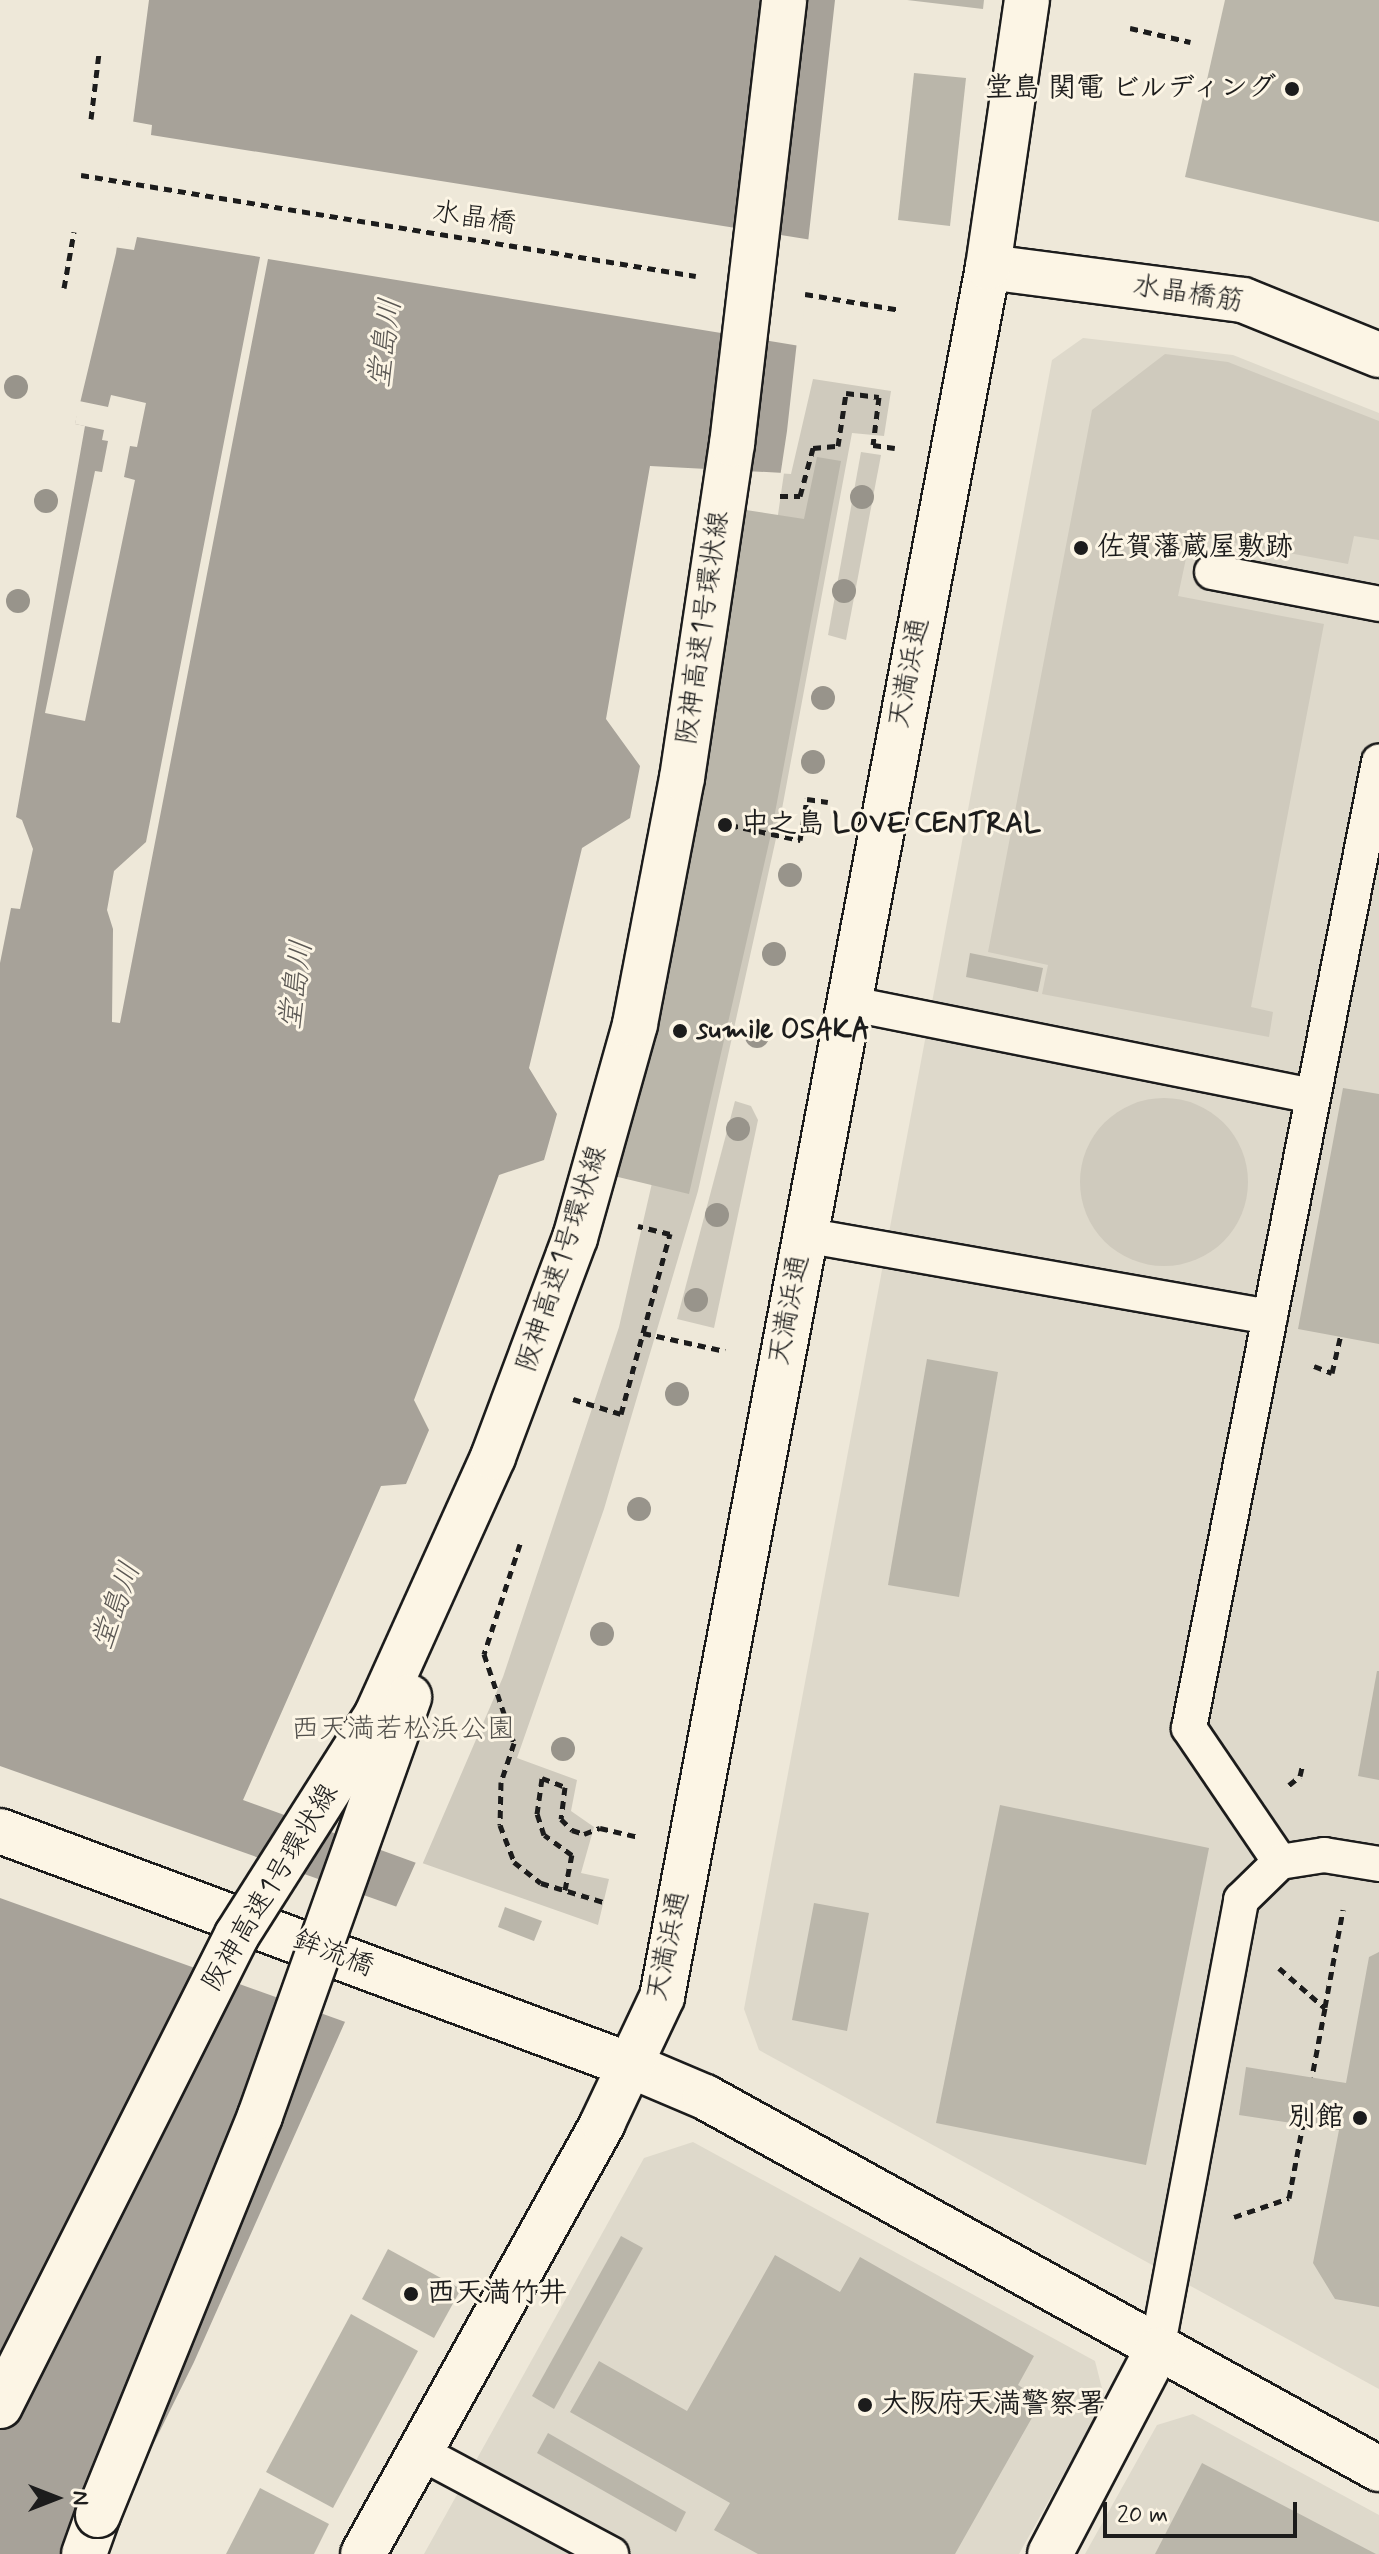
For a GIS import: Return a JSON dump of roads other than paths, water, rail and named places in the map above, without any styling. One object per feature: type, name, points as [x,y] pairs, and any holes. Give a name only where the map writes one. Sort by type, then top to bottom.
[{"type":"main road","name":"阪神高速1号環状線","points":[[0,2406],[237,1935],[377,1714],[493,1457],[575,1238],[635,1024],[682,778],[732,444],[784,0]]},
{"type":"main road","name":"天満浜通","points":[[363,2554],[632,2066],[662,1997],[988,267],[1027,0]]},
{"type":"main road","name":"水晶橋筋","points":[[988,267],[1243,300],[1379,355]]},
{"type":"main road","points":[[84,2554],[260,2116],[493,1457]]},
{"type":"main road","name":"鉾流橋","points":[[0,1831],[632,2066],[705,2097],[1157,2350],[1379,2469]]},
{"type":"main road","points":[[1050,2554],[1157,2350]]},
{"type":"lane","points":[[1212,572],[1379,604]]},
{"type":"lane","points":[[1280,1862],[1189,1728],[1379,762]]},
{"type":"lane","points":[[847,1003],[1313,1096]]},
{"type":"lane","points":[[804,1235],[1270,1317]]},
{"type":"lane","points":[[1157,2350],[1241,1900],[1280,1862],[1324,1855],[1379,1864]]},
{"type":"lane","points":[[418,2451],[611,2554]]},
{"type":"water","name":"堂島川","points":[[149,0],[835,0],[787,431],[754,650],[499,1675],[194,2362],[99,2554],[0,2554],[0,963],[11,908],[20,909],[33,849],[22,820],[16,817],[85,426],[75,424],[116,253]]},
{"type":"place","name":"堂島 関電 ビルディング","points":[[1292,89]]},
{"type":"place","name":"佐賀藩蔵屋敷跡","points":[[1081,548]]},
{"type":"place","name":"中之島 LOVE CENTRAL","points":[[725,825]]},
{"type":"place","name":"sumile OSAKA","points":[[680,1031]]},
{"type":"place","name":"別館","points":[[1360,2118]]},
{"type":"place","name":"西天満竹井","points":[[411,2294]]},
{"type":"place","name":"大阪府天満警察署","points":[[865,2405]]},
{"type":"park label","name":"西天満若松浜公園","points":[[403,1730]]}]
